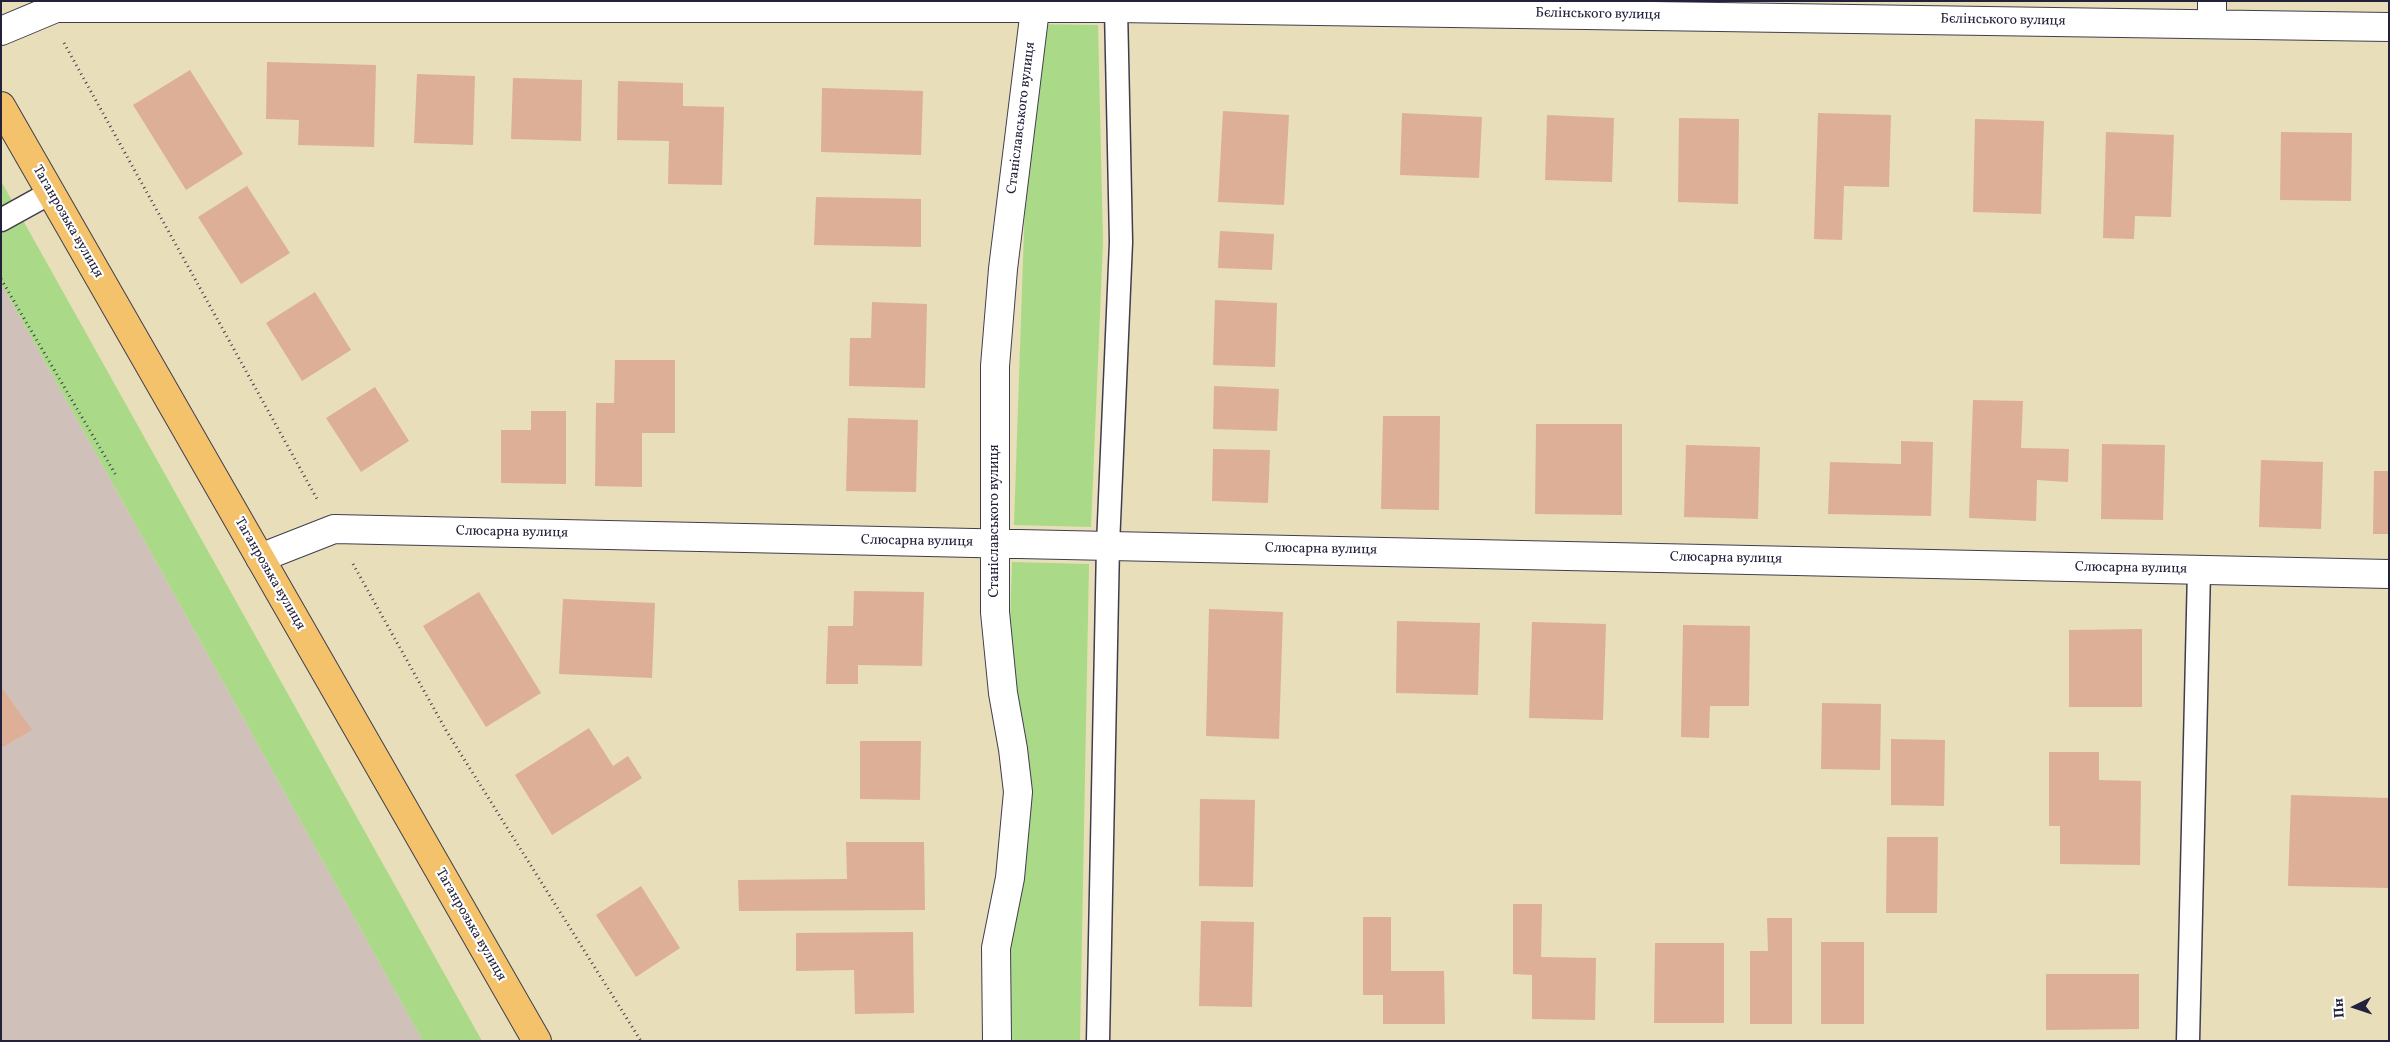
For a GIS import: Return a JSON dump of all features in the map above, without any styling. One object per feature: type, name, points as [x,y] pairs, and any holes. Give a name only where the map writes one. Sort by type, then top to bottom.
[{"type":"highway","name":"Таганрозька вулиця","points":[[1,106],[537,1041]]},
{"type":"street","name":"Бєлінського вулиця","points":[[1,31],[56,8],[1035,5],[1116,8],[2212,13],[2389,26]]},
{"type":"street","name":"Станіславського вулиця","points":[[997,1041],[996,948],[1010,878],[1018,792],[1003,693],[995,612],[994,366],[1003,270],[1035,5]]},
{"type":"street","name":"Слюсарна вулиця","points":[[260,558],[334,529],[2389,574]]},
{"type":"lane","points":[[1098,1041],[1108,545],[1121,242],[1116,8]]},
{"type":"lane","points":[[1,220],[50,193]]},
{"type":"lane","points":[[2188,1041],[2200,570]]},
{"type":"path","points":[[47,12],[447,732],[641,1041]]},
{"type":"path","points":[[1,279],[117,477]]},
{"type":"shaded area","points":[[1,283],[423,1041],[1,1041]]},
{"type":"green space","points":[[1031,24],[1098,25],[1103,242],[1091,527],[1014,525]]},
{"type":"green space","points":[[1,181],[482,1041],[423,1041],[1,283]]},
{"type":"green space","points":[[1012,562],[1089,564],[1080,1041],[996,1041]]},
{"type":"building","points":[[267,62],[376,65],[374,147],[298,145],[299,120],[266,119]]},
{"type":"building","points":[[190,70],[243,154],[186,190],[133,105]]},
{"type":"building","points":[[417,74],[475,76],[473,145],[414,143]]},
{"type":"building","points":[[513,78],[582,80],[581,141],[511,139]]},
{"type":"building","points":[[618,81],[683,83],[683,106],[724,107],[722,185],[668,184],[669,141],[617,140]]},
{"type":"building","points":[[822,88],[923,91],[921,155],[821,152]]},
{"type":"building","points":[[1223,111],[1289,115],[1284,205],[1218,202]]},
{"type":"building","points":[[1402,113],[1482,117],[1479,178],[1400,175]]},
{"type":"building","points":[[1818,113],[1891,115],[1889,187],[1844,186],[1842,240],[1814,239]]},
{"type":"building","points":[[1547,115],[1614,118],[1612,182],[1545,180]]},
{"type":"building","points":[[1679,118],[1739,119],[1738,204],[1678,202]]},
{"type":"building","points":[[1975,119],[2044,121],[2041,214],[1973,212]]},
{"type":"building","points":[[2106,132],[2174,135],[2171,217],[2135,216],[2134,239],[2103,238]]},
{"type":"building","points":[[2281,132],[2352,133],[2351,201],[2280,200]]},
{"type":"building","points":[[247,186],[290,253],[241,284],[198,217]]},
{"type":"building","points":[[816,197],[921,199],[921,247],[814,245]]},
{"type":"building","points":[[1220,231],[1274,234],[1272,270],[1218,268]]},
{"type":"building","points":[[315,292],[351,350],[302,381],[266,323]]},
{"type":"building","points":[[1215,300],[1277,303],[1275,367],[1213,365]]},
{"type":"building","points":[[872,302],[927,304],[925,388],[849,386],[850,338],[871,338]]},
{"type":"building","points":[[615,360],[675,360],[675,433],[642,433],[642,487],[595,486],[596,403],[614,403]]},
{"type":"building","points":[[1214,386],[1279,389],[1277,431],[1213,429]]},
{"type":"building","points":[[375,387],[409,441],[361,472],[326,418]]},
{"type":"building","points":[[1973,400],[2023,401],[2021,448],[2069,449],[2068,482],[2037,480],[2036,521],[1969,518]]},
{"type":"building","points":[[531,411],[566,411],[566,484],[501,483],[501,430],[531,430]]},
{"type":"building","points":[[1383,416],[1440,416],[1439,510],[1381,509]]},
{"type":"building","points":[[848,418],[918,420],[916,492],[846,491]]},
{"type":"building","points":[[1536,424],[1622,424],[1622,515],[1535,514]]},
{"type":"building","points":[[1901,441],[1933,442],[1931,516],[1828,514],[1830,462],[1901,464]]},
{"type":"building","points":[[2102,444],[2165,445],[2163,520],[2101,519]]},
{"type":"building","points":[[1686,445],[1760,447],[1758,519],[1684,517]]},
{"type":"building","points":[[1213,449],[1270,450],[1268,503],[1212,501]]},
{"type":"building","points":[[2261,460],[2323,462],[2321,529],[2259,527]]},
{"type":"building","points":[[2374,471],[2389,471],[2389,534],[2373,534]]},
{"type":"building","points":[[854,591],[924,592],[922,666],[858,665],[858,684],[826,684],[828,626],[853,626]]},
{"type":"building","points":[[479,592],[541,693],[486,727],[423,626]]},
{"type":"building","points":[[563,599],[655,603],[652,678],[559,674]]},
{"type":"building","points":[[1209,609],[1283,612],[1279,739],[1206,736]]},
{"type":"building","points":[[1397,621],[1480,623],[1478,695],[1396,693]]},
{"type":"building","points":[[1532,622],[1606,624],[1603,720],[1529,718]]},
{"type":"building","points":[[1683,625],[1750,626],[1749,706],[1710,706],[1709,738],[1681,737]]},
{"type":"building","points":[[2142,629],[2142,707],[2069,707],[2069,630]]},
{"type":"building","points":[[1,687],[32,730],[1,748]]},
{"type":"building","points":[[1822,703],[1881,704],[1880,770],[1821,769]]},
{"type":"building","points":[[589,728],[613,766],[628,756],[642,778],[552,835],[515,775]]},
{"type":"building","points":[[1891,739],[1945,740],[1944,806],[1891,805]]},
{"type":"building","points":[[860,741],[921,741],[920,800],[860,799]]},
{"type":"building","points":[[2049,752],[2099,752],[2099,780],[2141,781],[2140,865],[2060,864],[2060,826],[2049,826]]},
{"type":"building","points":[[2291,795],[2389,798],[2389,888],[2288,886]]},
{"type":"building","points":[[1200,799],[1255,800],[1253,887],[1199,886]]},
{"type":"building","points":[[1887,837],[1938,837],[1937,913],[1886,913]]},
{"type":"building","points":[[846,842],[924,842],[925,910],[739,911],[738,880],[847,879]]},
{"type":"building","points":[[641,886],[680,948],[636,977],[596,915]]},
{"type":"building","points":[[1513,904],[1542,904],[1541,957],[1596,958],[1595,1020],[1532,1019],[1532,975],[1513,974]]},
{"type":"building","points":[[1363,917],[1391,917],[1391,971],[1444,971],[1445,1024],[1383,1024],[1383,995],[1363,995]]},
{"type":"building","points":[[1767,918],[1792,918],[1792,1024],[1750,1024],[1750,951],[1768,951]]},
{"type":"building","points":[[1201,921],[1254,922],[1252,1007],[1199,1006]]},
{"type":"building","points":[[913,932],[914,1013],[855,1014],[854,970],[796,971],[796,933]]},
{"type":"building","points":[[1821,942],[1864,942],[1864,1024],[1821,1024]]},
{"type":"building","points":[[1655,943],[1724,943],[1724,1023],[1654,1023]]},
{"type":"building","points":[[2046,974],[2139,974],[2139,1029],[2046,1030]]}]
